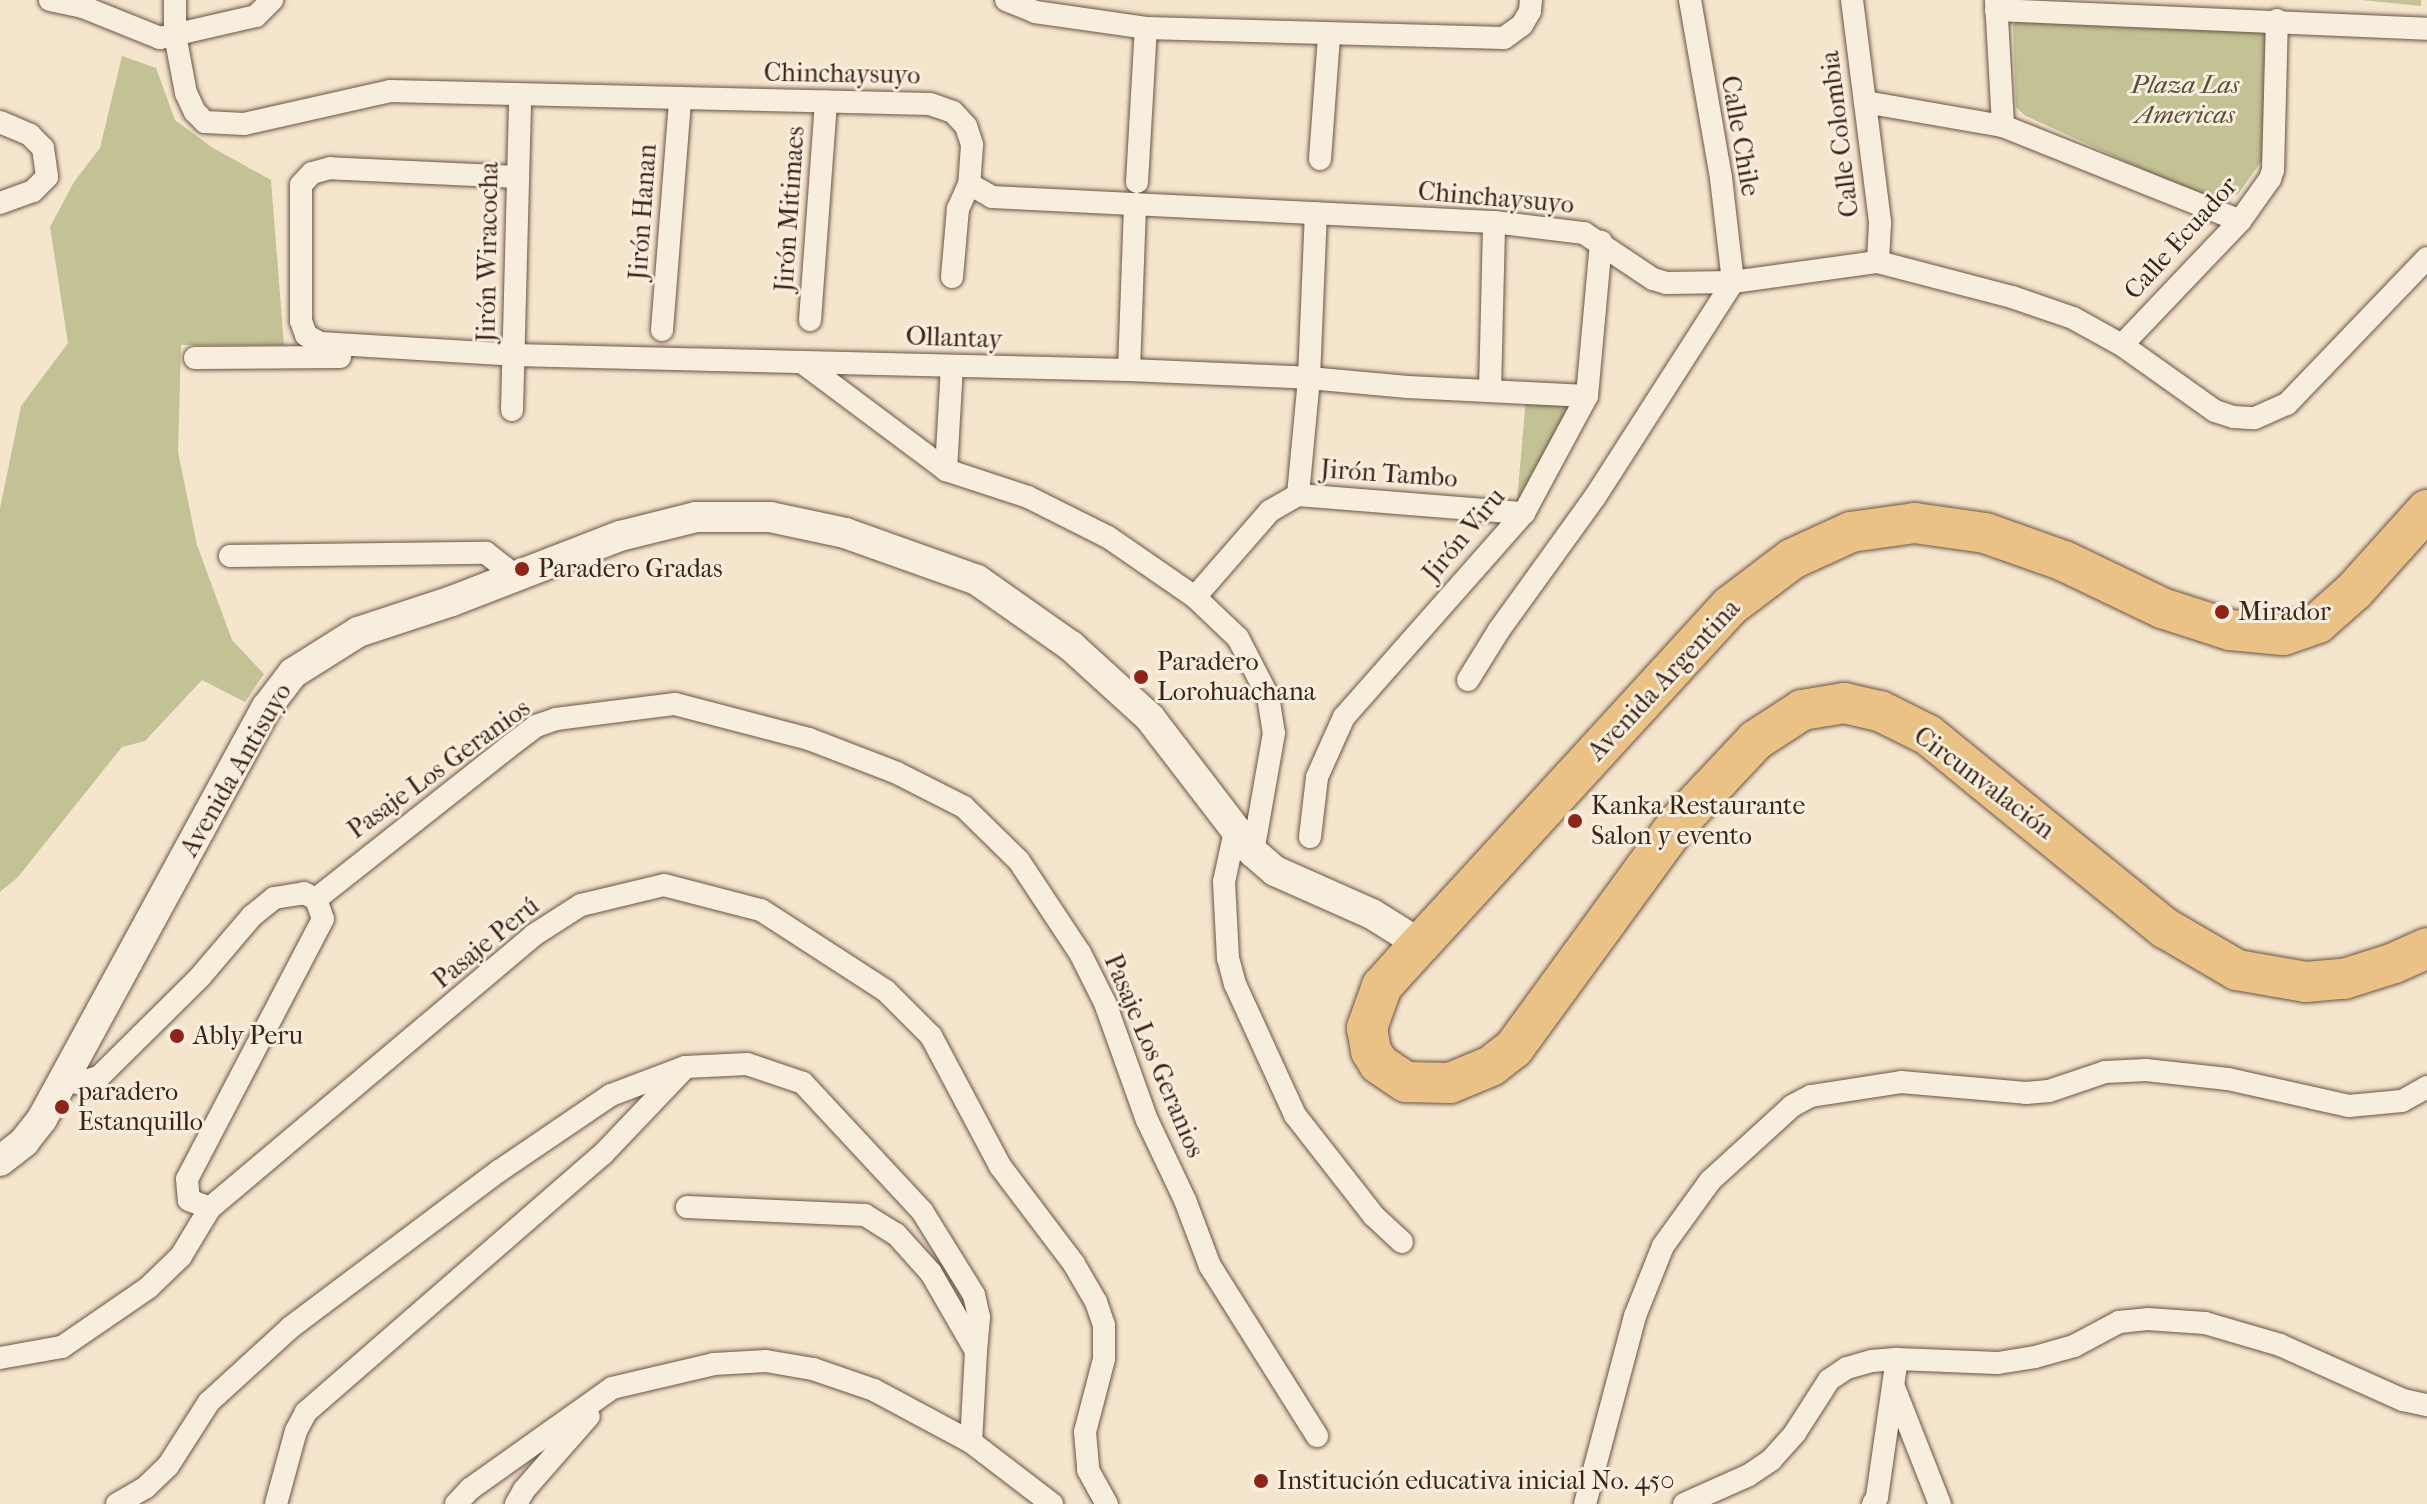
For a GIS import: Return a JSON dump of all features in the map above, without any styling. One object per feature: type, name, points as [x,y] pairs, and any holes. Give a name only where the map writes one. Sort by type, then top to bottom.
[{"type":"highway","name":"Avenida Argentina","points":[[1420,944],[1730,606],[1792,559],[1851,532],[1915,523],[1985,533],[2064,561],[2162,608],[2230,630],[2283,635],[2318,623],[2354,591],[2427,510]]},
{"type":"highway","name":"Circunvalación","points":[[1420,944],[1376,996],[1367,1028],[1371,1051],[1379,1064],[1406,1082],[1450,1083],[1475,1075],[1514,1048],[1678,823],[1756,740],[1802,710],[1844,703],[1880,711],[1928,735],[2165,928],[2237,970],[2306,982],[2344,979],[2394,963],[2427,948]]},
{"type":"street","points":[[50,0],[83,7],[149,36],[175,35],[256,16],[272,0]]},
{"type":"street","points":[[175,0],[175,35]]},
{"type":"street","points":[[1006,0],[1035,12],[1146,28],[1504,38],[1522,25],[1530,11],[1531,0]]},
{"type":"street","name":"Calle Chile","points":[[1690,0],[1721,178],[1733,282]]},
{"type":"street","name":"Calle Colombia","points":[[1852,0],[1880,223],[1878,262]]},
{"type":"street","points":[[2003,126],[1996,5],[2427,29]]},
{"type":"street","name":"Calle Ecuador","points":[[2122,345],[2240,221],[2273,170],[2277,20]]},
{"type":"street","points":[[1129,370],[1146,28]]},
{"type":"street","name":"Chinchaysuyo","points":[[175,35],[186,93],[195,112],[205,122],[244,124],[384,92],[930,104],[953,112],[970,135],[969,184],[992,197],[1136,193],[1316,213],[1494,222],[1584,233],[1653,279],[1666,283],[1733,282],[1878,262]]},
{"type":"street","points":[[1320,159],[1329,35]]},
{"type":"street","name":"Jirón Wiracocha","points":[[512,410],[520,96]]},
{"type":"street","name":"Jirón Hanan","points":[[662,330],[680,99]]},
{"type":"street","name":"Jirón Mitimaes","points":[[810,320],[826,102]]},
{"type":"street","points":[[1865,102],[2003,126],[2240,221]]},
{"type":"street","points":[[0,122],[30,135],[43,148],[47,177],[33,191],[0,203]]},
{"type":"street","name":"Ollantay","points":[[518,177],[330,168],[312,173],[301,185],[301,321],[306,335],[320,343],[514,355],[1129,370],[1587,396]]},
{"type":"street","points":[[952,277],[958,209],[969,184]]},
{"type":"street","points":[[1195,597],[1270,511],[1298,495],[1309,378],[1316,213]]},
{"type":"street","points":[[1490,391],[1494,222]]},
{"type":"street","name":"Jirón Viru","points":[[1310,837],[1317,777],[1344,717],[1524,513],[1587,396],[1601,242]]},
{"type":"street","points":[[1878,262],[2012,297],[2073,318],[2122,345],[2215,411],[2233,417],[2255,418],[2287,404],[2427,258]]},
{"type":"street","points":[[1468,680],[1499,630],[1595,497],[1733,282]]},
{"type":"street","points":[[195,358],[514,355]]},
{"type":"street","points":[[803,363],[946,470],[1028,497],[1108,537],[1195,597],[1238,638],[1268,696],[1274,733],[1244,842],[1224,882],[1228,958],[1235,984],[1295,1115],[1374,1216],[1402,1242]]},
{"type":"street","points":[[946,470],[952,366]]},
{"type":"street","name":"Jirón Tambo","points":[[1298,495],[1524,513]]},
{"type":"street","name":"Avenida Antisuyo","points":[[0,1161],[24,1142],[42,1119],[267,707],[293,673],[358,632],[517,577],[620,536],[696,517],[770,517],[845,533],[977,580],[1071,646],[1150,718],[1220,805],[1244,842],[1275,871],[1372,914],[1420,944]]},
{"type":"street","points":[[230,556],[486,553],[517,577]]},
{"type":"street","name":"Pasaje Los Geranios","points":[[316,899],[412,819],[462,787],[536,726],[556,719],[675,704],[809,739],[897,773],[964,807],[1019,861],[1080,953],[1105,1003],[1147,1120],[1185,1200],[1210,1266],[1317,1436]]},
{"type":"street","name":"Pasaje Perú","points":[[0,1358],[62,1347],[148,1288],[181,1256],[210,1208],[534,935],[581,905],[664,885],[728,899],[761,910],[886,991],[931,1036],[1000,1166],[1074,1264],[1104,1325],[1104,1359],[1085,1432],[1088,1470],[1107,1504]]},
{"type":"street","points":[[66,1075],[71,1082],[84,1083],[108,1068],[200,977],[252,916],[274,898],[304,893],[316,899],[323,919],[187,1179],[189,1200],[210,1208]]},
{"type":"street","points":[[117,1504],[145,1488],[168,1466],[209,1402],[291,1327],[584,1112],[611,1095],[685,1067],[747,1064],[803,1083],[922,1211],[974,1295],[979,1317],[971,1442]]},
{"type":"street","points":[[276,1504],[296,1431],[306,1412],[603,1154],[685,1067]]},
{"type":"street","points":[[1585,1504],[1635,1316],[1663,1246],[1710,1181],[1792,1106],[1811,1096],[1901,1082],[2026,1093],[2049,1091],[2105,1072],[2146,1070],[2228,1079],[2349,1106],[2402,1101],[2427,1087]]},
{"type":"street","points":[[687,1207],[865,1215],[896,1234],[931,1273],[976,1351]]},
{"type":"street","points":[[1684,1504],[1749,1475],[1771,1460],[1795,1433],[1829,1380],[1847,1368],[1872,1361],[1897,1359],[1998,1363],[2074,1346],[2119,1322],[2172,1319],[2205,1323],[2280,1345],[2403,1400],[2427,1405]]},
{"type":"street","points":[[1873,1504],[1877,1497],[1897,1359]]},
{"type":"street","points":[[456,1504],[470,1489],[612,1388],[714,1364],[766,1361],[813,1369],[874,1390],[971,1442],[1052,1504]]},
{"type":"street","points":[[1893,1387],[1940,1504]]},
{"type":"street","points":[[516,1504],[524,1490],[612,1388]]},
{"type":"green space","points":[[2362,0],[2421,0],[2421,6]]},
{"type":"green space","name":"Plaza Las Americas","points":[[2023,13],[2259,22],[2271,41],[2263,159],[2238,194],[2212,201],[2024,115],[2016,107],[2013,25]]},
{"type":"green space","points":[[122,56],[156,68],[175,120],[213,148],[271,180],[284,345],[181,345],[178,452],[197,545],[232,640],[264,674],[245,702],[202,680],[145,741],[122,747],[18,877],[0,892],[0,508],[21,406],[68,343],[50,227],[74,182],[100,148]]},
{"type":"green space","points":[[1526,398],[1571,403],[1519,507],[1517,501]]},
{"type":"place","name":"Paradero Gradas","points":[[522,569]]},
{"type":"place","name":"Mirador","points":[[2222,612]]},
{"type":"place","name":"Paradero Lorohuachana","points":[[1141,677]]},
{"type":"place","name":"Kanka Restaurante Salon y evento","points":[[1575,821]]},
{"type":"place","name":"Ably Peru","points":[[177,1036]]},
{"type":"place","name":"paradero Estanquillo","points":[[62,1107]]},
{"type":"place","name":"Institución educativa inicial No. 450","points":[[1261,1481]]}]
